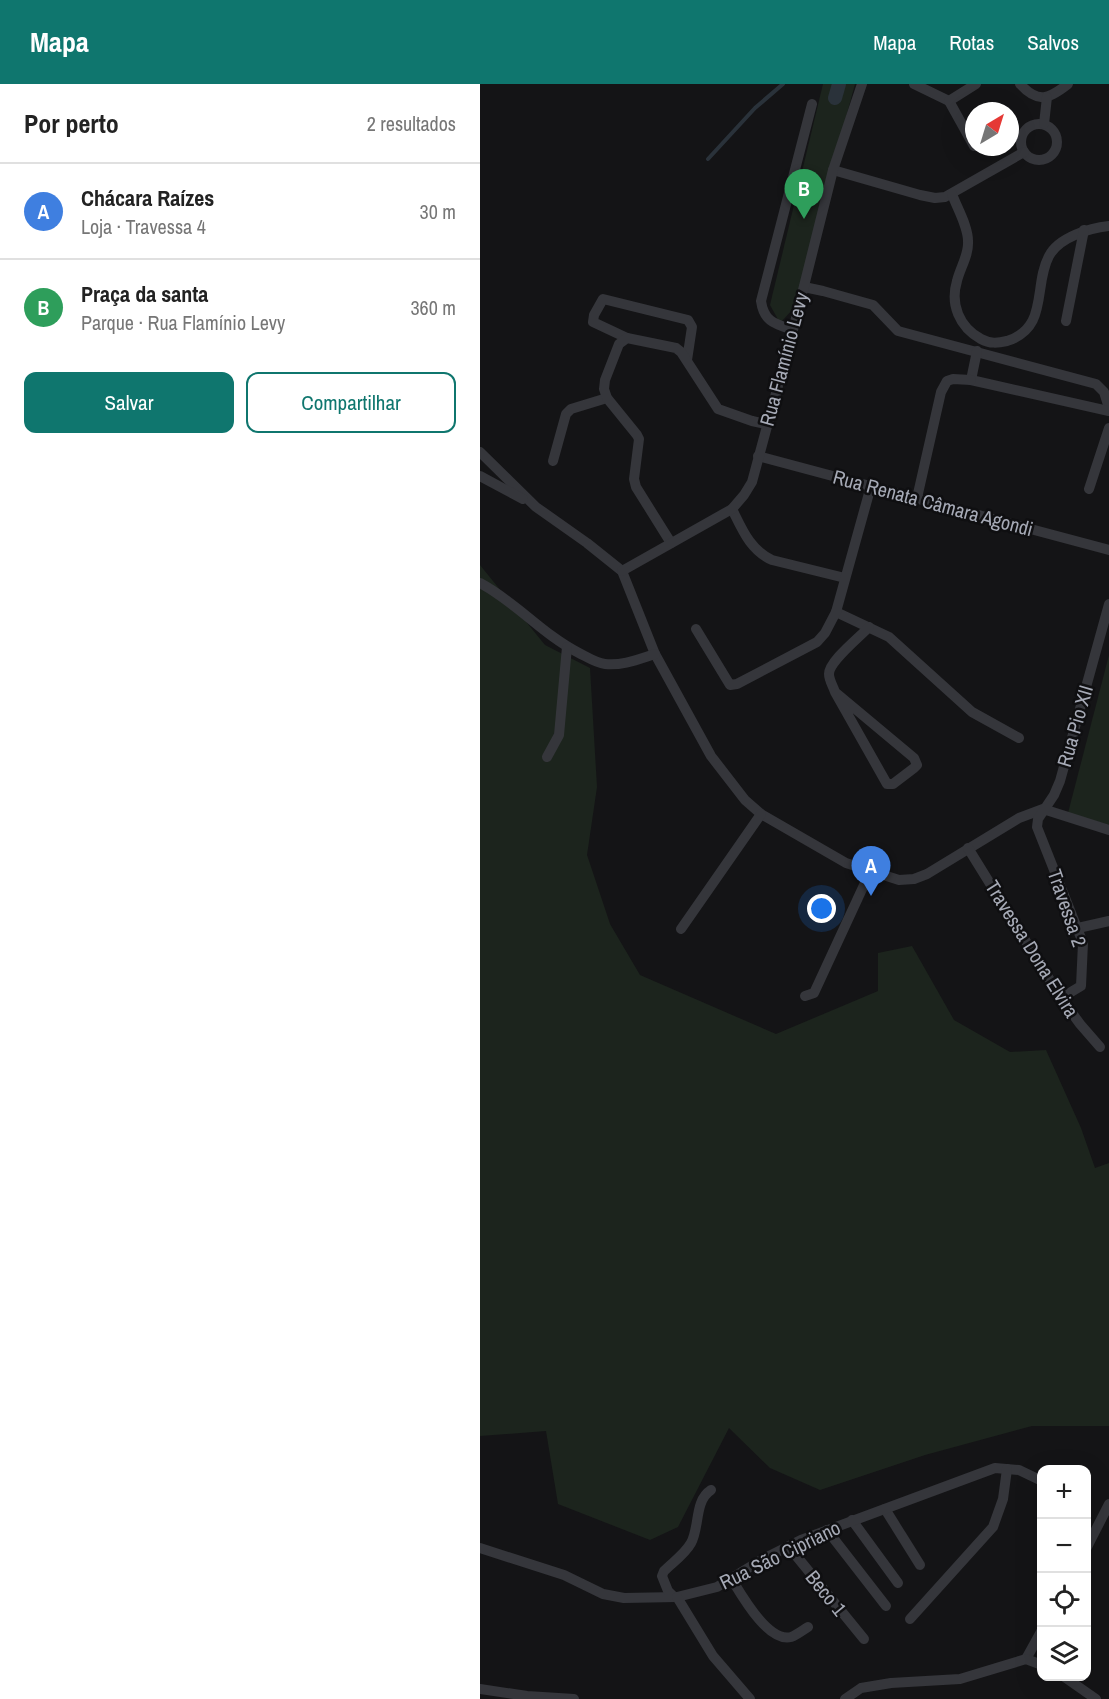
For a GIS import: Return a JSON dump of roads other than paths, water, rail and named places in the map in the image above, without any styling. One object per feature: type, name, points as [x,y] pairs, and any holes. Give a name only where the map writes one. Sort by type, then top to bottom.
[{"type":"street","name":"Rua Flamínio Levy","points":[[622,571],[732,508],[752,482],[833,170],[862,84]]},
{"type":"street","points":[[914,84],[949,101],[965,130]]},
{"type":"street","points":[[949,101],[976,84]]},
{"type":"street","points":[[1020,84],[1039,98],[1054,95],[1068,84]]},
{"type":"street","points":[[1044,124],[1047,97]]},
{"type":"street","points":[[793,330],[768,320],[762,311],[761,301],[812,104]]},
{"type":"street","points":[[1036,124],[1044,124],[1052,129],[1057,137],[1054,154],[1047,159],[1030,158],[1024,152],[1021,144],[1022,135],[1036,124]]},
{"type":"street","points":[[833,170],[935,198],[952,194],[1024,152]]},
{"type":"street","points":[[952,194],[968,237],[968,248],[956,282],[954,306],[959,318],[967,328],[979,338],[989,342],[998,343],[1011,339],[1028,329],[1035,320],[1049,257],[1064,242],[1084,230],[1109,226]]},
{"type":"street","points":[[1066,321],[1084,230]]},
{"type":"street","points":[[804,287],[873,305],[898,331],[1096,384],[1104,392],[1109,410],[971,380],[947,381],[941,392],[917,498]]},
{"type":"street","points":[[687,360],[692,327],[688,320],[603,299],[594,315],[595,325],[627,338],[676,348],[687,360],[718,409],[766,424]]},
{"type":"street","points":[[627,338],[619,344],[605,380],[604,389],[607,398],[639,439],[634,479],[636,487],[671,543]]},
{"type":"street","points":[[971,380],[977,351]]},
{"type":"street","points":[[553,460],[566,414],[572,409],[607,398]]},
{"type":"street","points":[[1089,489],[1109,428]]},
{"type":"street","points":[[480,452],[536,507]]},
{"type":"street","name":"Rua Renata Câmara Agondi","points":[[758,456],[1109,550]]},
{"type":"street","points":[[480,476],[536,507],[622,571],[655,654],[711,756],[739,794],[761,814],[846,863],[899,880],[914,879],[927,874],[1019,818],[1043,809],[1109,830]]},
{"type":"street","points":[[696,628],[730,685],[737,684],[817,642],[825,633],[836,612],[872,486]]},
{"type":"street","points":[[732,508],[746,536],[764,556],[845,578]]},
{"type":"street","points":[[480,582],[498,592],[567,647],[603,664],[634,661],[655,654]]},
{"type":"street","name":"Rua Pio XII","points":[[1043,809],[1054,795],[1066,761],[1109,604]]},
{"type":"street","points":[[836,612],[889,637],[972,712],[1018,738]]},
{"type":"street","points":[[835,692],[914,758],[917,765],[893,784],[887,784],[835,692],[830,681],[829,671],[834,663],[869,627]]},
{"type":"street","points":[[547,758],[559,735],[567,647]]},
{"type":"street","name":"Travessa 2","points":[[1043,809],[1038,819],[1040,834],[1078,928],[1084,950],[1082,983],[1077,990],[1061,998]]},
{"type":"street","points":[[681,929],[761,814]]},
{"type":"street","name":"Travessa Dona Elvira","points":[[968,848],[1061,998],[1100,1047]]},
{"type":"street","points":[[805,996],[814,993],[870,872]]},
{"type":"street","points":[[1078,928],[1109,921]]},
{"type":"street","name":"Rua São Cipriano","points":[[480,1548],[564,1575],[603,1594],[624,1598],[676,1597],[717,1587],[763,1559],[827,1530],[995,1468],[1019,1470],[1037,1479]]},
{"type":"street","points":[[910,1619],[993,1527],[1002,1499],[1007,1469]]},
{"type":"street","points":[[711,1490],[706,1493],[700,1504],[692,1542],[664,1571],[662,1576],[668,1590],[676,1597],[713,1656],[750,1699]]},
{"type":"street","points":[[1091,1542],[1104,1523],[1109,1504]]},
{"type":"street","points":[[885,1509],[920,1565]]},
{"type":"street","points":[[852,1520],[898,1583]]},
{"type":"street","points":[[827,1530],[886,1606]]},
{"type":"street","name":"Beco 1","points":[[789,1547],[864,1639]]},
{"type":"street","points":[[731,1578],[753,1612],[772,1632],[791,1637],[808,1627]]},
{"type":"street","points":[[1026,1659],[1037,1638]]},
{"type":"street","points":[[845,1699],[861,1688],[891,1683],[960,1679],[1026,1659],[1037,1663]]},
{"type":"street","points":[[1069,1681],[1096,1699]]},
{"type":"street","points":[[480,1689],[527,1697],[574,1699]]},
{"type":"waterway","points":[[708,159],[755,108],[783,84]]},
{"type":"waterway","points":[[835,98],[839,84]]},
{"type":"place","name":"Praça da santa","points":[[804,219]]},
{"type":"place","name":"Chácara Raízes","points":[[871,896]]}]
